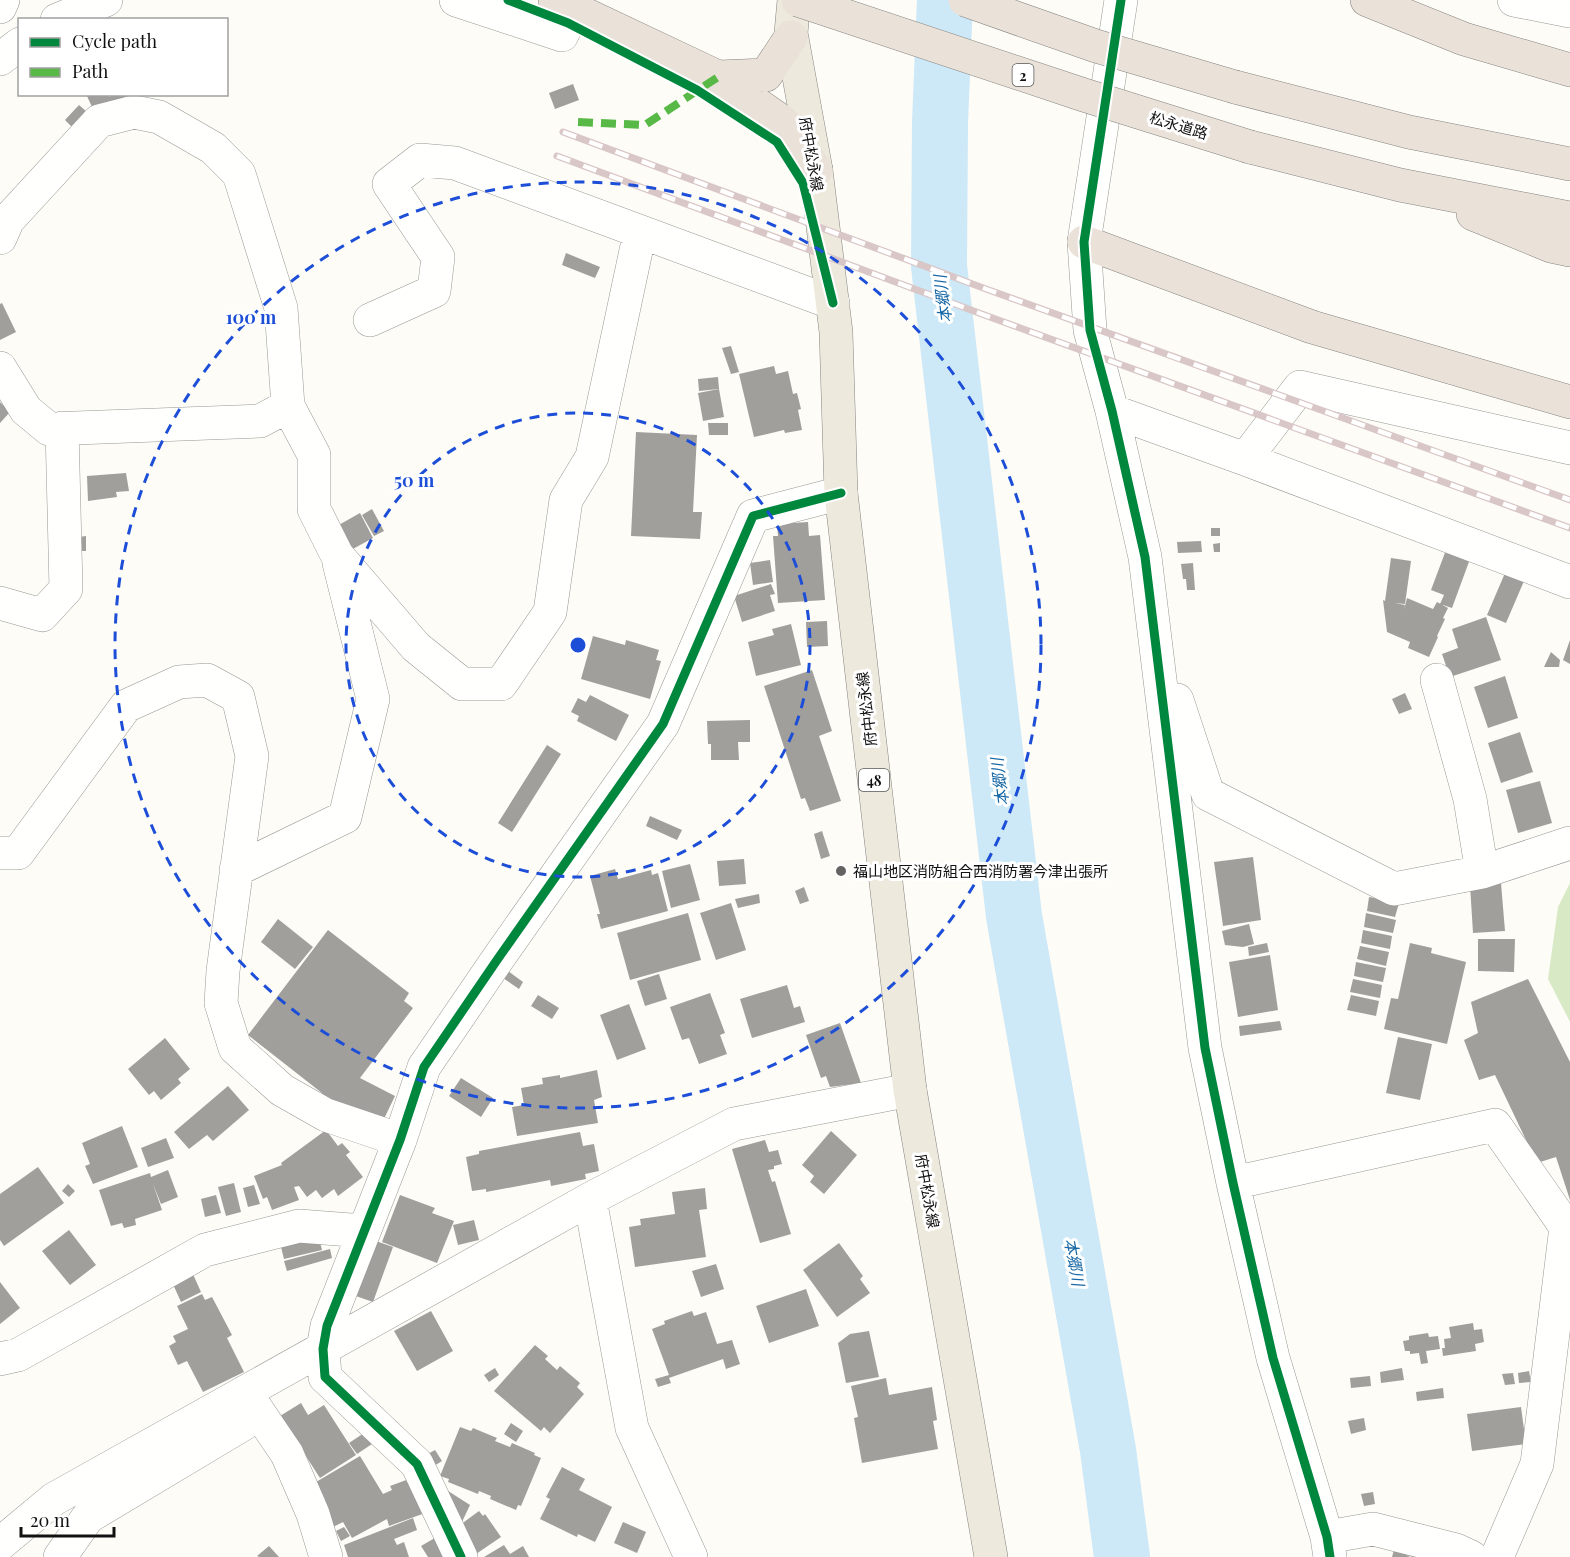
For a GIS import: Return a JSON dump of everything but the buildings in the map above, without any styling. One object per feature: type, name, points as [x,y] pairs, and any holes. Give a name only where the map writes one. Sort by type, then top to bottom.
[{"type":"highway","name":"松永道路","points":[[796,0],[1084,96],[1250,147],[1400,185],[1570,218]]},
{"type":"highway","points":[[965,0],[1096,46],[1235,87],[1409,132],[1570,164]]},
{"type":"highway","points":[[1367,0],[1464,39],[1570,70]]},
{"type":"highway","points":[[565,4],[718,77],[784,123],[816,170]]},
{"type":"highway","points":[[718,77],[765,75],[791,37]]},
{"type":"highway","points":[[1400,185],[1551,246],[1570,250]]},
{"type":"highway","points":[[1084,242],[1312,327],[1570,402]]},
{"type":"main road","name":"府中松永線","points":[[796,0],[791,37],[816,170],[836,332],[841,492],[910,1090],[991,1557]]},
{"type":"street","points":[[0,7],[3,0]]},
{"type":"street","points":[[62,18],[106,0]]},
{"type":"street","points":[[456,0],[562,35],[565,4]]},
{"type":"street","points":[[1122,0],[1084,242],[1090,330],[1112,411],[1145,557],[1205,1048],[1233,1183],[1273,1358],[1328,1547],[1373,1529],[1456,1550],[1471,1557]]},
{"type":"street","points":[[1514,0],[1570,11]]},
{"type":"street","points":[[0,59],[18,46]]},
{"type":"street","points":[[0,238],[8,220],[99,121],[134,112],[159,117],[213,148],[239,174],[281,308],[288,406],[314,455],[314,509],[337,555],[374,699],[345,817],[236,870]]},
{"type":"street","points":[[370,320],[434,291],[438,257],[389,184],[420,160],[455,163],[832,303]]},
{"type":"street","points":[[337,555],[416,647],[462,684],[501,684],[550,612],[566,500],[592,457],[640,232]]},
{"type":"street","points":[[0,368],[26,410],[49,429],[260,421],[288,406]]},
{"type":"street","points":[[1245,459],[1300,387],[1570,448]]},
{"type":"street","points":[[1112,411],[1570,582]]},
{"type":"street","points":[[0,603],[42,615],[66,589],[62,428]]},
{"type":"street","points":[[461,1557],[417,1464],[325,1377],[323,1349],[327,1326],[399,1140],[424,1067],[663,724],[753,516],[841,492]]},
{"type":"street","points":[[1154,630],[1208,794],[1394,889],[1482,872],[1570,843]]},
{"type":"street","points":[[1437,680],[1470,799],[1482,872]]},
{"type":"street","points":[[0,853],[18,853],[126,706],[179,682],[207,681],[238,697],[252,756],[220,1003],[235,1048],[282,1090],[326,1115],[399,1140]]},
{"type":"street","points":[[0,1544],[54,1499],[590,1199],[734,1124],[910,1090]]},
{"type":"street","points":[[1233,1183],[1495,1125],[1566,1227],[1537,1464],[1497,1557]]},
{"type":"street","points":[[590,1199],[632,1428],[691,1557]]},
{"type":"street","points":[[6,1351],[205,1250],[299,1226],[364,1231]]},
{"type":"street","points":[[60,1557],[88,1517],[245,1423],[245,1392]]},
{"type":"street","points":[[245,1392],[288,1454],[313,1514],[326,1557]]},
{"type":"green space","points":[[1570,883],[1570,1022],[1548,979],[1558,907]]},
{"type":"waterway","name":"本郷川","points":[[945,0],[940,122],[939,266],[1014,916],[1108,1450],[1122,1557]]},
{"type":"railway","points":[[563,132],[986,289],[1570,500]]},
{"type":"railway","points":[[557,156],[979,313],[1570,528]]},
{"type":"marked path","points":[[578,122],[645,125],[718,77]]},
{"type":"cycle path","points":[[508,0],[568,23],[697,90],[777,142],[803,183],[833,303]]},
{"type":"cycle path","points":[[1121,0],[1084,242],[1090,330],[1112,411],[1145,557],[1205,1048],[1273,1358],[1327,1537],[1330,1557]]},
{"type":"cycle path","points":[[461,1557],[417,1464],[325,1377],[323,1349],[327,1326],[400,1140],[424,1067],[663,724],[753,516],[841,493]]},
{"type":"place","name":"福山地区消防組合西消防署今津出張所","points":[[841,871]]}]
